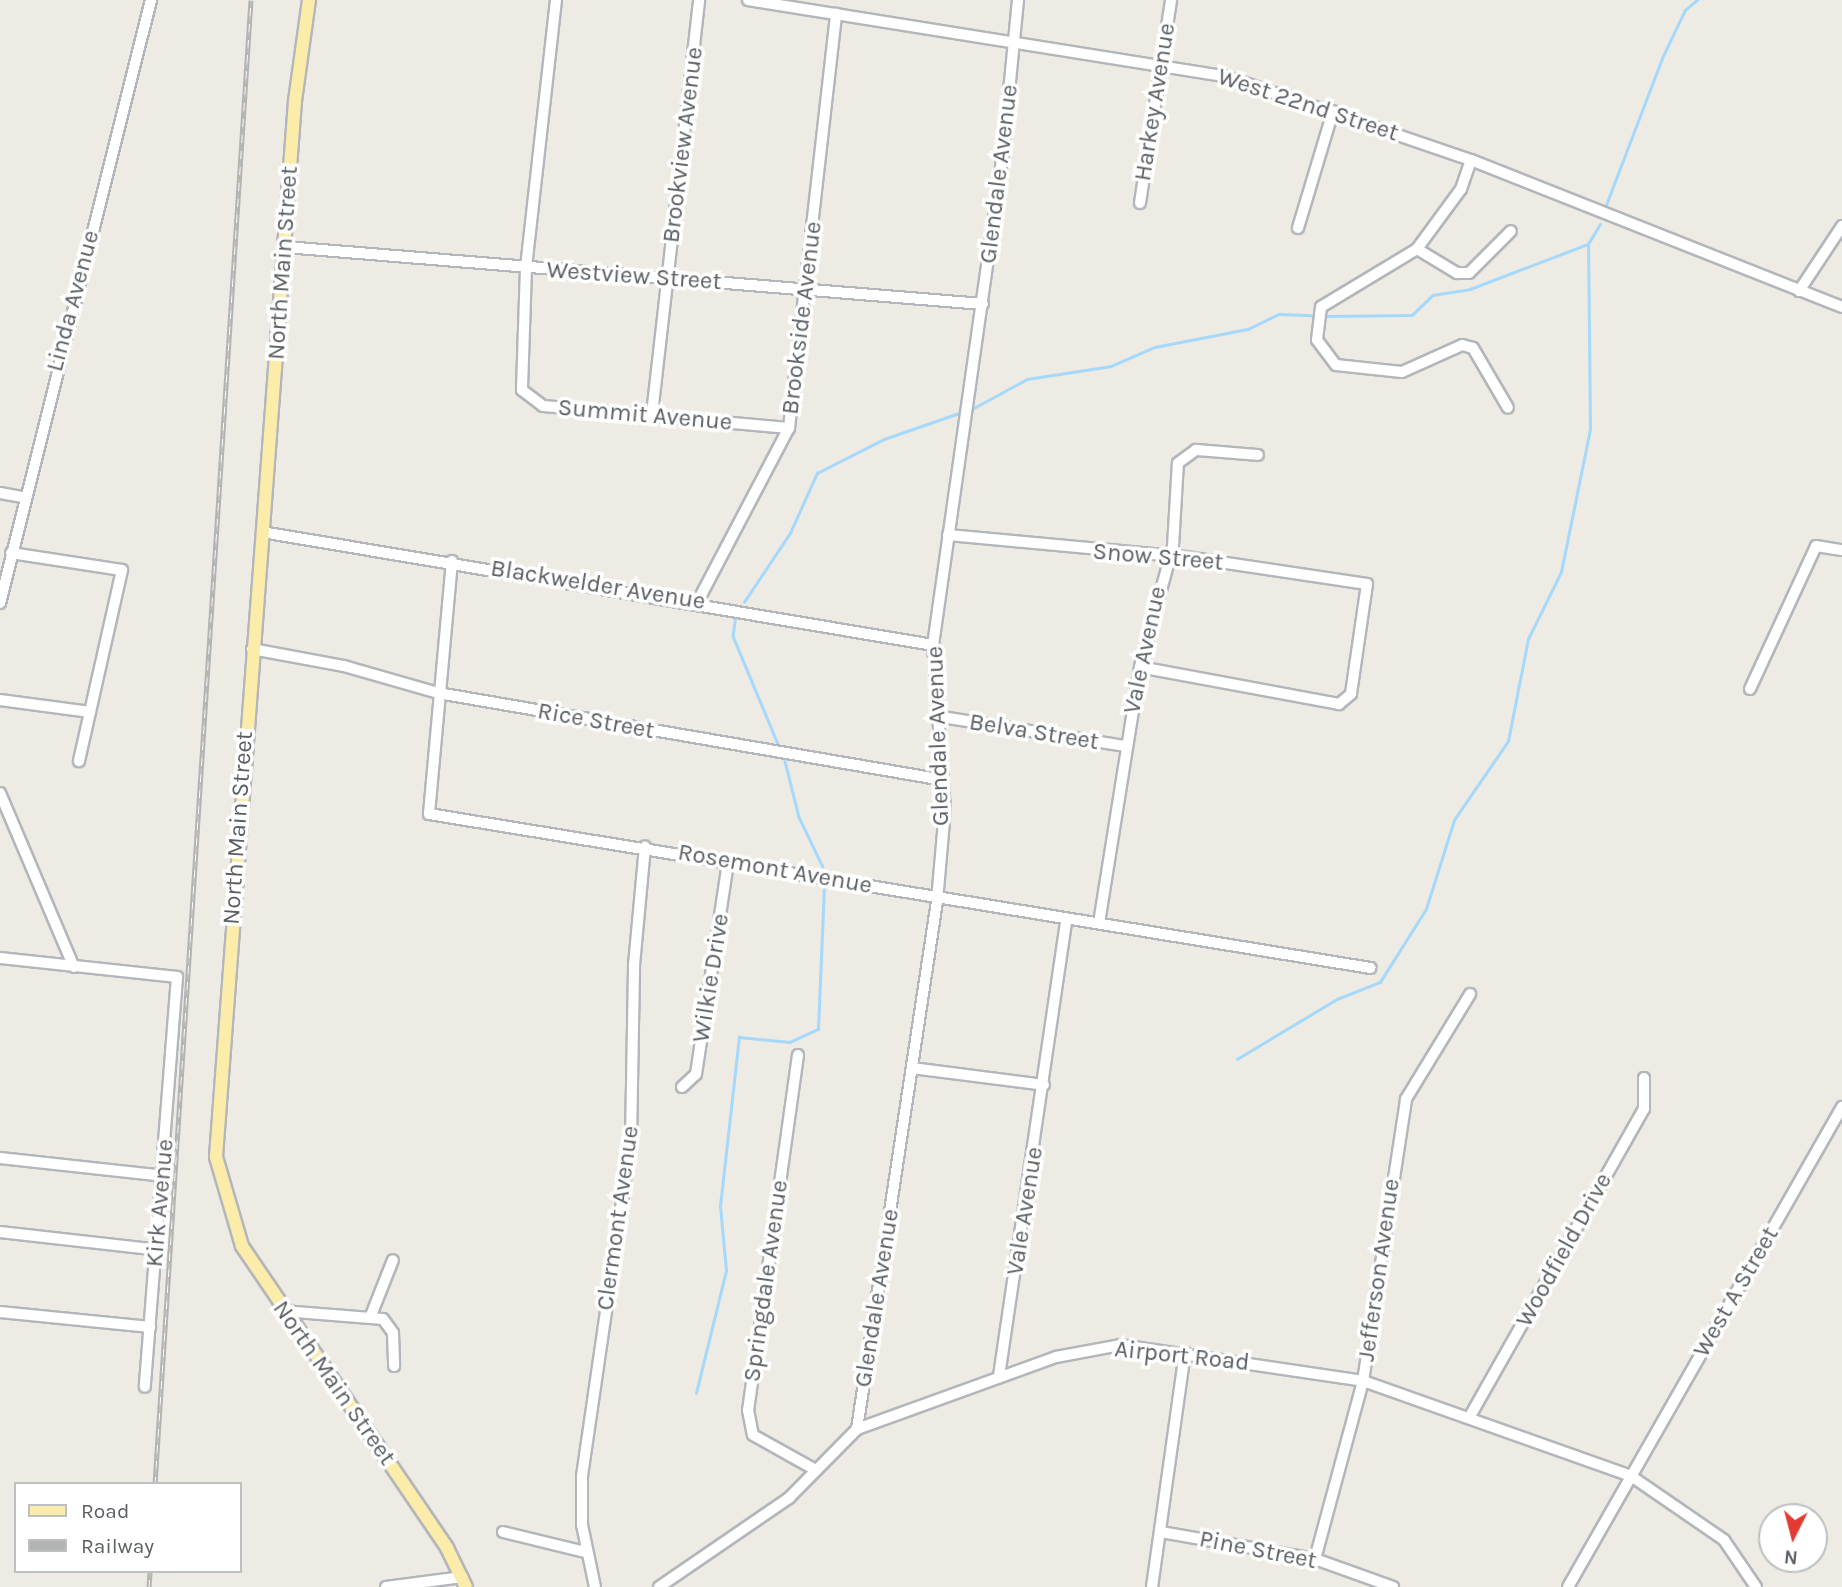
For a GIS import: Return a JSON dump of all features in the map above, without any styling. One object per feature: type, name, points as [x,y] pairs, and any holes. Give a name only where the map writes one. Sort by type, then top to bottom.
[{"type":"main road","name":"North Main Street","points":[[309,0],[285,247],[252,649],[216,1157],[229,1217],[283,1311],[464,1582]]},
{"type":"street","name":"Linda Avenue","points":[[0,603],[22,497],[151,0]]},
{"type":"street","name":"Summit Avenue","points":[[556,0],[526,268],[518,379],[529,399],[543,406],[789,428]]},
{"type":"street","name":"Brookview Avenue","points":[[652,414],[699,0]]},
{"type":"street","name":"West 22nd Street","points":[[748,0],[1225,76],[1471,160],[1842,307]]},
{"type":"street","name":"Glendale Avenue","points":[[857,1429],[937,901],[943,780],[942,717],[933,645],[947,535],[983,304],[1018,0]]},
{"type":"street","name":"Harkey Avenue","points":[[1140,204],[1171,0]]},
{"type":"street","name":"Brookside Avenue","points":[[698,601],[789,428],[835,14]]},
{"type":"street","points":[[1298,228],[1333,111]]},
{"type":"street","points":[[1471,160],[1461,189],[1417,249],[1321,307],[1322,353],[1336,365],[1402,372],[1462,345],[1473,348],[1508,408]]},
{"type":"street","points":[[1799,291],[1842,226]]},
{"type":"street","points":[[1417,249],[1469,273],[1511,231]]},
{"type":"street","name":"Westview Street","points":[[285,247],[983,304]]},
{"type":"street","name":"Vale Avenue","points":[[1098,923],[1140,667],[1165,557],[1172,547],[1184,453],[1258,455]]},
{"type":"street","points":[[0,493],[22,497]]},
{"type":"street","name":"Blackwelder Avenue","points":[[262,532],[698,601],[933,645]]},
{"type":"street","name":"Snow Street","points":[[947,535],[1165,557],[1367,584],[1351,694],[1339,704],[1140,667]]},
{"type":"street","points":[[1750,689],[1816,546],[1842,550]]},
{"type":"street","points":[[11,553],[122,570],[79,761]]},
{"type":"street","name":"Rosemont Avenue","points":[[452,561],[429,814],[825,875],[937,901],[1066,921],[1098,923],[1370,968]]},
{"type":"street","name":"Rice Street","points":[[252,649],[344,666],[438,693],[943,780]]},
{"type":"street","points":[[0,700],[90,712]]},
{"type":"street","name":"Belva Street","points":[[942,717],[1126,746]]},
{"type":"street","points":[[0,793],[75,967]]},
{"type":"street","name":"Clermont Avenue","points":[[595,1587],[585,1552],[584,1455],[631,1141],[634,965],[645,847]]},
{"type":"street","name":"Wilkie Drive","points":[[682,1087],[696,1074],[728,862]]},
{"type":"street","name":"Vale Avenue","points":[[999,1376],[1044,1086],[1066,921]]},
{"type":"street","points":[[0,958],[75,967]]},
{"type":"street","name":"Kirk Avenue","points":[[75,967],[177,977],[162,1218],[151,1249],[150,1327],[145,1387]]},
{"type":"street","name":"Jefferson Avenue","points":[[1315,1559],[1363,1381],[1406,1099],[1470,994]]},
{"type":"street","name":"Springdale Avenue","points":[[799,1055],[748,1410],[753,1435],[816,1470]]},
{"type":"street","points":[[912,1068],[1044,1086]]},
{"type":"street","name":"Woodfield Drive","points":[[1469,1418],[1644,1109],[1644,1078]]},
{"type":"street","name":"West A Street","points":[[1568,1587],[1842,1107]]},
{"type":"street","points":[[0,1158],[165,1176]]},
{"type":"street","points":[[0,1232],[151,1249]]},
{"type":"street","points":[[370,1318],[393,1260]]},
{"type":"street","points":[[283,1311],[370,1318],[389,1325],[394,1366]]},
{"type":"street","points":[[0,1312],[150,1327]]},
{"type":"street","name":"Airport Road","points":[[659,1587],[678,1582],[789,1498],[857,1429],[999,1376],[1120,1345],[1185,1352],[1363,1381],[1631,1476],[1724,1540],[1756,1587]]},
{"type":"street","points":[[1152,1587],[1185,1352]]},
{"type":"street","points":[[503,1532],[585,1552]]},
{"type":"street","name":"Pine Street","points":[[1161,1532],[1315,1559],[1393,1587]]},
{"type":"street","points":[[386,1587],[464,1582]]},
{"type":"waterway","points":[[1606,205],[1662,58],[1685,10],[1697,0]]},
{"type":"waterway","points":[[1327,316],[1412,315],[1433,295],[1470,289],[1588,244],[1600,224]]},
{"type":"waterway","points":[[1237,1059],[1337,999],[1380,982],[1426,909],[1454,820],[1508,741],[1528,639],[1561,572],[1590,429],[1588,244]]},
{"type":"waterway","points":[[970,410],[1027,379],[1111,366],[1155,347],[1248,329],[1279,314],[1312,315]]},
{"type":"waterway","points":[[744,602],[790,533],[817,473],[884,439],[959,413]]},
{"type":"waterway","points":[[736,615],[733,636],[778,744]]},
{"type":"waterway","points":[[785,761],[799,817],[823,867]]},
{"type":"waterway","points":[[696,1393],[726,1271],[720,1206],[739,1037],[790,1042],[818,1029],[824,886]]},
{"type":"railway","points":[[155,1482],[251,0]]},
{"type":"railway","points":[[149,1587],[150,1573]]}]
